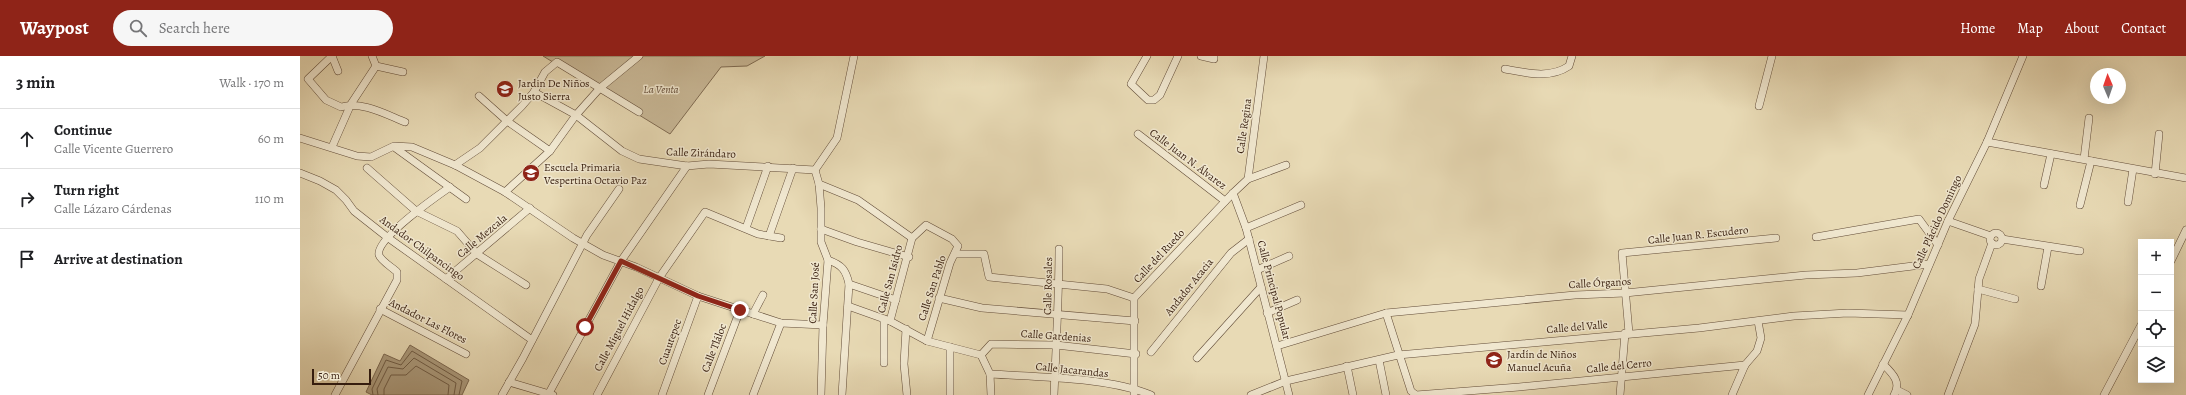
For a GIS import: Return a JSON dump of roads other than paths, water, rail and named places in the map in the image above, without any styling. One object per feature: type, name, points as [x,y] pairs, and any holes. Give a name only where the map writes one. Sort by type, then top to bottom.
[{"type":"street","points":[[338,71],[332,56],[308,79],[326,100],[341,107],[351,104],[377,111],[405,122]]},
{"type":"street","points":[[372,56],[376,66]]},
{"type":"street","points":[[505,192],[550,151],[576,115],[600,88],[639,56]]},
{"type":"street","points":[[815,170],[837,138],[854,56]]},
{"type":"street","points":[[1147,56],[1132,84],[1148,100],[1154,100],[1160,95],[1178,56]]},
{"type":"street","points":[[1201,56],[1214,58]]},
{"type":"street","name":"Calle Regina","points":[[1248,179],[1264,56]]},
{"type":"street","points":[[1505,70],[1539,75],[1559,73],[1569,66],[1572,56]]},
{"type":"street","points":[[1759,106],[1772,56]]},
{"type":"street","name":"Calle Plácido Domingo","points":[[1868,395],[1908,315],[1948,221],[1987,142],[2023,56]]},
{"type":"street","points":[[455,165],[480,148],[507,121],[534,92],[545,72],[557,62],[638,112]]},
{"type":"street","points":[[376,66],[403,72]]},
{"type":"street","points":[[332,147],[351,104],[376,66]]},
{"type":"street","name":"Calle Zirándaro","points":[[534,92],[576,115],[622,151],[639,159],[687,166],[709,164],[768,166],[815,170]]},
{"type":"street","points":[[479,96],[507,121],[550,151]]},
{"type":"street","points":[[2080,205],[2088,160],[2089,118]]},
{"type":"street","name":"Calle Juan N. Álvarez","points":[[1138,134],[1225,201]]},
{"type":"street","points":[[2155,174],[2159,134]]},
{"type":"street","points":[[300,138],[357,156],[371,157],[394,146],[412,147],[455,165],[505,192],[583,244],[603,255],[621,261],[698,296],[740,310],[781,323],[823,325]]},
{"type":"street","points":[[1987,142],[2088,160],[2155,174],[2186,178]]},
{"type":"street","points":[[394,146],[466,199]]},
{"type":"street","points":[[2044,185],[2051,154]]},
{"type":"street","points":[[1232,193],[1248,179],[1286,165]]},
{"type":"street","points":[[509,382],[550,395],[621,261],[687,166]]},
{"type":"street","points":[[746,228],[768,166]]},
{"type":"street","points":[[367,168],[416,211],[457,231],[477,254],[526,285]]},
{"type":"street","points":[[769,236],[793,168]]},
{"type":"street","points":[[2128,202],[2133,169]]},
{"type":"street","name":"Calle San José","points":[[815,170],[819,184],[822,247],[828,260],[823,325],[821,395]]},
{"type":"street","name":"Andador Chilpancingo","points":[[300,173],[320,181],[336,190],[346,200],[354,212],[387,238],[532,340]]},
{"type":"street","points":[[819,184],[858,200],[885,217],[912,238]]},
{"type":"street","points":[[335,395],[380,309],[397,280],[397,272],[380,256],[379,253],[387,238],[416,211],[450,187]]},
{"type":"street","points":[[502,395],[594,224],[620,189]]},
{"type":"street","name":"Calle del Ruedo","points":[[1134,391],[1136,354],[1134,298],[1232,193]]},
{"type":"street","name":"Calle Principal Popular","points":[[1232,193],[1246,228],[1289,395]]},
{"type":"street","points":[[1246,228],[1301,204]]},
{"type":"street","name":"Calle Mezcala","points":[[446,279],[530,208]]},
{"type":"street","name":"Calle Miguel Hidalgo","points":[[596,395],[659,278],[705,212],[758,234],[782,238]]},
{"type":"street","points":[[1816,236],[1919,219],[1938,245]]},
{"type":"street","points":[[1948,221],[1998,244],[2002,239],[2080,251]]},
{"type":"street","name":"Calle San Isidro","points":[[884,363],[887,320],[896,300],[912,238],[926,225],[956,243]]},
{"type":"street","points":[[821,229],[857,242],[908,257]]},
{"type":"street","points":[[2174,255],[2186,230]]},
{"type":"street","name":"Calle Juan R. Escudero","points":[[1625,293],[1622,253],[1776,238]]},
{"type":"street","name":"Andador Acacia","points":[[1151,352],[1231,253],[1249,239]]},
{"type":"street","points":[[1948,395],[1975,324],[1979,279],[1991,240]]},
{"type":"street","name":"Calle San Pablo","points":[[927,341],[939,298],[958,246],[956,243]]},
{"type":"street","points":[[2041,286],[2048,247]]},
{"type":"street","name":"Calle Rosales","points":[[1054,395],[1059,314],[1059,249]]},
{"type":"street","points":[[955,254],[984,254],[989,277],[1059,286],[1107,289],[1134,298]]},
{"type":"street","points":[[1257,270],[1289,256]]},
{"type":"street","points":[[828,260],[840,264],[847,272],[848,306],[842,395]]},
{"type":"street","name":"Calle Órganos","points":[[1277,346],[1386,313],[1575,295],[1625,293],[1806,275],[1856,273],[1929,264]]},
{"type":"street","points":[[848,284],[896,300]]},
{"type":"street","points":[[1197,358],[1261,287]]},
{"type":"street","points":[[1978,289],[2015,299]]},
{"type":"street","points":[[1620,395],[1627,333],[1625,293]]},
{"type":"street","points":[[754,314],[764,295]]},
{"type":"street","name":"Cuautepec","points":[[662,395],[698,296]]},
{"type":"street","points":[[939,298],[982,308],[1135,321]]},
{"type":"street","points":[[1267,313],[1297,300]]},
{"type":"street","points":[[848,306],[887,320],[927,341],[981,355],[990,374],[991,395]]},
{"type":"street","name":"Andador Las Flores","points":[[380,309],[466,354]]},
{"type":"street","name":"Calle Tláloc","points":[[708,395],[740,310]]},
{"type":"street","points":[[1386,313],[1398,355],[1411,391],[1416,395]]},
{"type":"street","name":"Calle del Valle","points":[[1398,355],[1758,321],[1794,316],[1848,313],[1908,315]]},
{"type":"street","points":[[1732,395],[1745,366],[1754,356],[1759,345],[1761,338],[1758,321]]},
{"type":"street","points":[[753,395],[781,323]]},
{"type":"street","points":[[906,329],[904,364],[907,395]]},
{"type":"street","points":[[2104,395],[2138,331]]},
{"type":"street","name":"Calle Gardenias","points":[[981,355],[991,344],[1056,345],[1136,354]]},
{"type":"street","points":[[950,347],[950,395]]},
{"type":"street","points":[[1251,395],[1286,381],[1398,355]]},
{"type":"street","points":[[1379,360],[1386,395]]},
{"type":"street","points":[[1883,364],[1896,380],[1896,393],[1907,395]]},
{"type":"street","points":[[1347,366],[1353,395]]},
{"type":"street","name":"Calle del Cerro","points":[[1416,395],[1745,366]]},
{"type":"street","name":"Calle Jacarandas","points":[[990,374],[1055,378],[1151,395]]},
{"type":"water","points":[[410,345],[469,380],[462,395],[372,395],[366,392],[384,354],[400,361]]},
{"type":"place","name":"Jardin De Niños Justo Sierra","points":[[505,89]]},
{"type":"place","name":"Escuela Primaria Vespertina Octavio Paz","points":[[531,173]]},
{"type":"place","name":"Jardín de Niños Manuel Acuña","points":[[1494,360]]},
{"type":"park label","name":"La Venta","points":[[661,89]]}]
